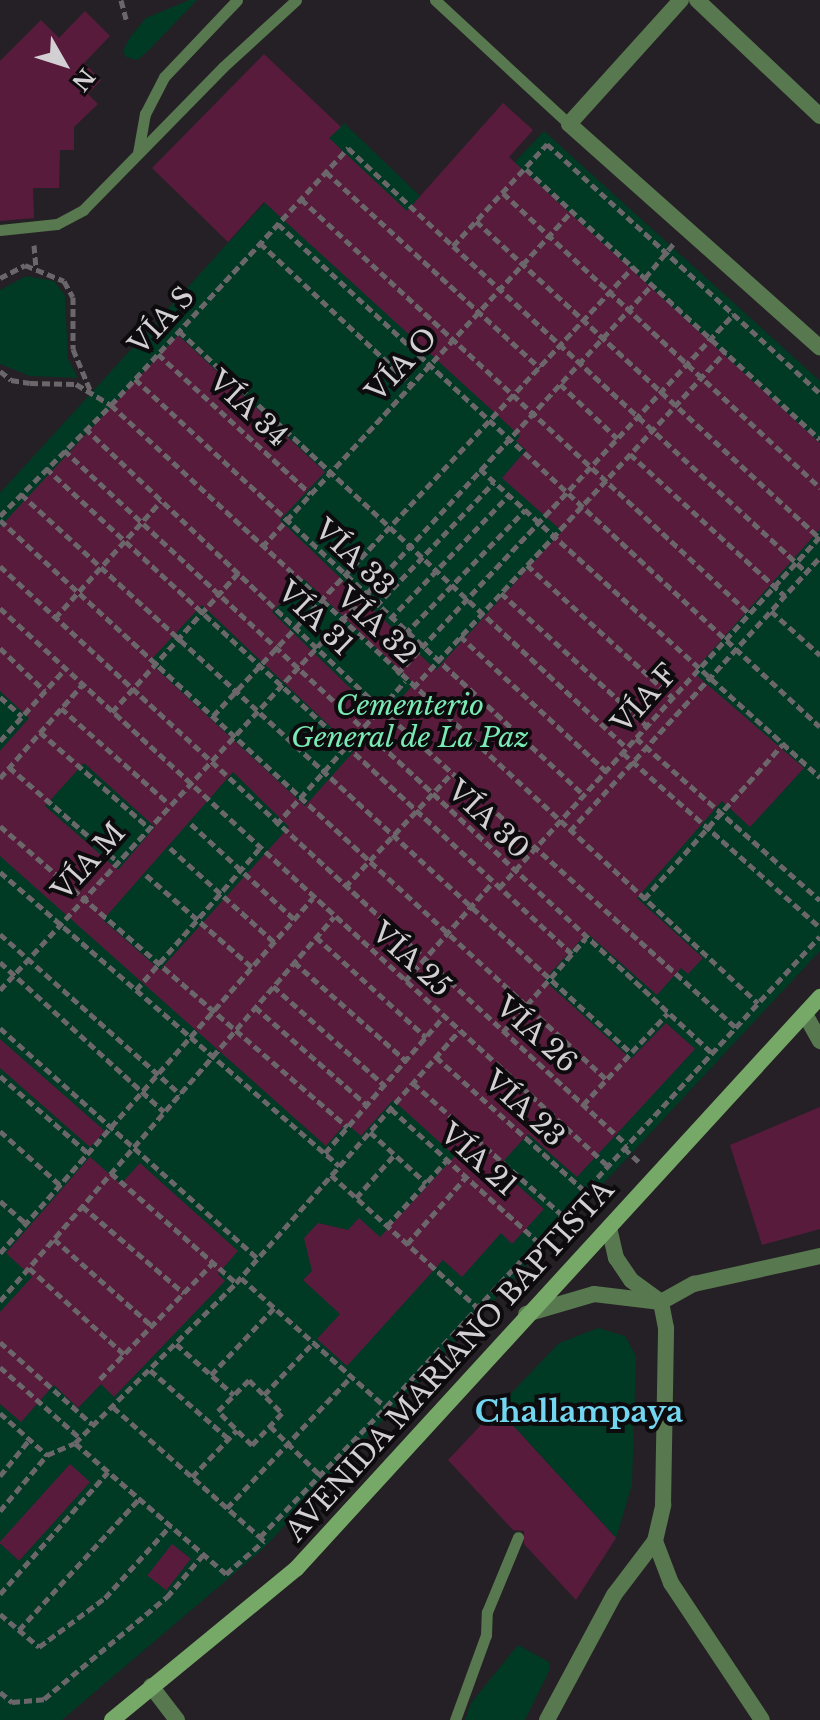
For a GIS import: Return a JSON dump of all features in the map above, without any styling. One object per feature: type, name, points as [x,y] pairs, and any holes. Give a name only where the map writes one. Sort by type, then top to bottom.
[{"type":"main road","name":"AVENIDA MARIANO BAPTISTA","points":[[112,1720],[296,1569],[526,1314],[820,997]]},
{"type":"street","points":[[681,0],[569,124],[820,348]]},
{"type":"street","points":[[697,0],[820,116]]},
{"type":"street","points":[[805,1014],[820,1041]]},
{"type":"street","points":[[547,1720],[614,1595],[655,1541],[663,1505],[666,1328],[661,1302],[631,1280],[616,1258],[609,1228]]},
{"type":"street","points":[[526,1314],[594,1294],[661,1302],[694,1284],[820,1256]]},
{"type":"street","points":[[655,1541],[671,1583],[762,1720]]},
{"type":"street","points":[[151,1686],[177,1720]]},
{"type":"lane","points":[[138,154],[145,114],[164,77],[237,0]]},
{"type":"lane","points":[[0,230],[57,224],[83,210],[296,0]]},
{"type":"lane","points":[[435,0],[569,124]]},
{"type":"lane","points":[[455,1720],[486,1635],[487,1612],[518,1537]]},
{"type":"path","points":[[121,0],[126,19]]},
{"type":"path","points":[[806,572],[453,246],[547,144],[820,393]]},
{"type":"path","name":"VÍA S","points":[[0,518],[85,428],[111,405],[348,148],[453,246]]},
{"type":"path","points":[[526,169],[820,439]]},
{"type":"path","points":[[326,172],[540,368]]},
{"type":"path","points":[[503,193],[820,488]]},
{"type":"path","points":[[301,199],[750,614]]},
{"type":"path","name":"VÍA O","points":[[262,547],[572,211]]},
{"type":"path","points":[[476,221],[820,538]]},
{"type":"path","points":[[278,224],[488,423],[820,727]]},
{"type":"path","points":[[645,278],[687,228]]},
{"type":"path","points":[[260,243],[412,385]]},
{"type":"path","points":[[0,278],[25,265],[64,281],[73,297],[73,349],[91,393]]},
{"type":"path","points":[[213,716],[633,267]]},
{"type":"path","name":"VÍA M","points":[[0,990],[168,803],[652,285]]},
{"type":"path","points":[[397,674],[734,314]]},
{"type":"path","points":[[179,331],[482,613],[625,750],[633,762],[820,927]]},
{"type":"path","points":[[413,688],[725,352]]},
{"type":"path","name":"VÍA 34","points":[[158,354],[311,494]]},
{"type":"path","name":"VÍA 32","points":[[0,371],[11,380],[76,384],[111,405],[397,674],[758,1003]]},
{"type":"path","name":"VÍA 33","points":[[135,379],[436,663],[584,795]]},
{"type":"path","points":[[560,384],[617,438]]},
{"type":"path","name":"VÍA 31","points":[[85,428],[381,709],[736,1028]]},
{"type":"path","name":"VÍA 30","points":[[64,450],[361,730],[712,1053]]},
{"type":"path","points":[[630,454],[785,596]]},
{"type":"path","points":[[46,468],[345,748],[572,954]]},
{"type":"path","points":[[480,469],[820,777]]},
{"type":"path","points":[[376,606],[494,482]]},
{"type":"path","points":[[21,494],[631,1053]]},
{"type":"path","points":[[390,619],[509,495]]},
{"type":"path","points":[[55,618],[161,501]]},
{"type":"path","points":[[405,634],[525,510]]},
{"type":"path","points":[[0,518],[606,1079]]},
{"type":"path","name":"VÍA F","points":[[499,888],[820,538]]},
{"type":"path","points":[[570,831],[820,557]]},
{"type":"path","points":[[527,565],[673,698]]},
{"type":"path","name":"VÍA 26","points":[[0,566],[276,825],[627,1145]]},
{"type":"path","points":[[112,712],[238,573]]},
{"type":"path","points":[[501,593],[647,726]]},
{"type":"path","name":"VÍA 25","points":[[0,608],[187,783],[608,1166]]},
{"type":"path","points":[[771,611],[820,655]]},
{"type":"path","points":[[460,636],[606,771]]},
{"type":"path","points":[[0,648],[45,691]]},
{"type":"path","points":[[0,741],[65,669]]},
{"type":"path","points":[[276,825],[405,681]]},
{"type":"path","points":[[0,778],[82,685]]},
{"type":"path","points":[[0,697],[22,716]]},
{"type":"path","points":[[61,708],[168,803]]},
{"type":"path","points":[[40,732],[148,827]]},
{"type":"path","points":[[636,738],[820,900]]},
{"type":"path","points":[[644,899],[783,744]]},
{"type":"path","points":[[9,767],[117,861]]},
{"type":"path","points":[[345,887],[452,773]]},
{"type":"path","points":[[191,824],[294,919]]},
{"type":"path","points":[[0,826],[348,1127]]},
{"type":"path","points":[[170,848],[274,942]]},
{"type":"path","points":[[136,990],[259,849]]},
{"type":"path","points":[[0,872],[340,1166]]},
{"type":"path","points":[[146,875],[252,967]]},
{"type":"path","points":[[405,981],[493,882]]},
{"type":"path","points":[[0,1253],[313,898]]},
{"type":"path","points":[[0,1301],[3,1292],[29,1268],[334,917]]},
{"type":"path","points":[[0,934],[180,1094]]},
{"type":"path","points":[[260,1537],[439,1353],[477,1307],[820,936]]},
{"type":"path","points":[[316,937],[426,1037]]},
{"type":"path","points":[[503,1032],[586,938]]},
{"type":"path","points":[[0,962],[164,1112]]},
{"type":"path","points":[[294,962],[405,1060]]},
{"type":"path","points":[[273,986],[384,1085]]},
{"type":"path","points":[[255,1007],[367,1105]]},
{"type":"path","points":[[583,1105],[668,1013]]},
{"type":"path","points":[[325,1153],[444,1016]]},
{"type":"path","points":[[0,1028],[135,1145],[258,1259]]},
{"type":"path","points":[[0,1511],[47,1455],[77,1440],[241,1278],[459,1031]]},
{"type":"path","name":"VÍA 23","points":[[436,1057],[585,1191]]},
{"type":"path","points":[[0,1076],[88,1153]]},
{"type":"path","points":[[413,1083],[562,1215]]},
{"type":"path","name":"VÍA 21","points":[[391,1109],[538,1242]]},
{"type":"path","points":[[0,1131],[60,1185]]},
{"type":"path","points":[[370,1132],[426,1183]]},
{"type":"path","points":[[356,1198],[395,1154]]},
{"type":"path","points":[[387,1226],[447,1160]]},
{"type":"path","points":[[111,1173],[236,1283]]},
{"type":"path","points":[[331,1175],[477,1307]]},
{"type":"path","points":[[407,1244],[466,1177]]},
{"type":"path","points":[[0,1201],[26,1224]]},
{"type":"path","points":[[82,1206],[184,1293]]},
{"type":"path","points":[[0,1236],[8,1244]]},
{"type":"path","points":[[53,1239],[152,1326]]},
{"type":"path","points":[[100,1379],[213,1263]]},
{"type":"path","points":[[29,1268],[124,1354]]},
{"type":"path","points":[[241,1278],[386,1407]]},
{"type":"path","points":[[211,1375],[274,1308]]},
{"type":"path","points":[[0,1342],[92,1424]]},
{"type":"path","points":[[264,1395],[314,1342]]},
{"type":"path","points":[[176,1344],[234,1395]]},
{"type":"path","points":[[0,1367],[109,1472],[226,1574],[264,1541],[113,1407]]},
{"type":"path","points":[[150,1370],[229,1439]]},
{"type":"path","points":[[227,1508],[352,1376]]},
{"type":"path","points":[[249,1380],[282,1413],[252,1445],[218,1411],[234,1395],[249,1380]]},
{"type":"path","points":[[0,1413],[47,1455]]},
{"type":"path","points":[[270,1426],[320,1475]]},
{"type":"path","points":[[192,1477],[237,1430]]},
{"type":"path","points":[[0,1476],[29,1440]]},
{"type":"path","points":[[0,1594],[109,1472]]},
{"type":"path","points":[[19,1630],[139,1499]]},
{"type":"path","points":[[0,1614],[39,1647],[105,1598],[170,1526]]},
{"type":"path","points":[[0,1692],[12,1702],[44,1699],[167,1597],[203,1555]]},
{"type":"green space","points":[[189,0],[197,0],[148,51],[137,60],[126,57],[123,51],[130,37],[146,18]]},
{"type":"green space","name":"Cementerio General de La Paz","points":[[344,123],[449,224],[456,225],[544,131],[820,381],[820,951],[263,1549],[62,1720],[0,1720],[0,493],[279,187]]},
{"type":"green space","points":[[26,276],[54,281],[65,295],[68,359],[78,378],[30,376],[0,364],[0,290]]},
{"type":"green space","points":[[598,1328],[625,1336],[636,1356],[632,1485],[616,1538],[497,1408],[559,1343]]},
{"type":"green space","points":[[518,1645],[549,1662],[550,1669],[525,1720],[465,1720],[471,1703]]},
{"type":"building","points":[[85,11],[110,36],[84,63],[101,80],[88,94],[98,104],[74,127],[74,150],[60,150],[59,188],[33,188],[34,218],[0,221],[0,61],[41,20],[59,38]]},
{"type":"building","points":[[264,54],[341,127],[329,138],[407,211],[503,103],[533,130],[509,157],[820,443],[820,529],[693,672],[804,768],[750,827],[722,801],[637,898],[703,958],[688,974],[681,968],[657,995],[587,933],[544,980],[631,1059],[666,1023],[695,1049],[577,1177],[528,1134],[498,1167],[544,1209],[512,1244],[501,1233],[462,1277],[443,1260],[347,1366],[317,1339],[340,1314],[303,1280],[312,1271],[304,1238],[318,1223],[348,1230],[359,1218],[380,1237],[455,1156],[393,1100],[361,1136],[346,1123],[326,1146],[0,856],[0,751],[29,718],[0,691],[0,527],[178,335],[325,472],[280,520],[436,670],[562,531],[502,478],[526,450],[516,441],[520,436],[264,202],[228,242],[152,168]],"holes":[[[304,579],[414,684],[382,719],[272,612]],[[202,605],[355,750],[305,806],[149,662]],[[84,763],[155,827],[118,870],[45,806]],[[233,772],[289,827],[160,970],[103,920]]]},
{"type":"building","points":[[0,1039],[105,1131],[90,1147],[0,1068]]},
{"type":"building","points":[[820,1107],[820,1229],[762,1245],[730,1145]]},
{"type":"building","points":[[90,1157],[121,1184],[140,1163],[238,1251],[218,1274],[225,1281],[114,1397],[101,1384],[78,1408],[54,1385],[21,1422],[0,1404],[0,1312],[32,1277],[6,1253]]},
{"type":"building","points":[[497,1408],[616,1538],[576,1600],[524,1544],[524,1531],[513,1530],[448,1460]]},
{"type":"building","points":[[70,1464],[90,1482],[19,1561],[0,1542]]},
{"type":"building","points":[[172,1544],[191,1559],[166,1590],[147,1576]]},
{"type":"district","name":"Challampaya","points":[[579,1412]]}]
